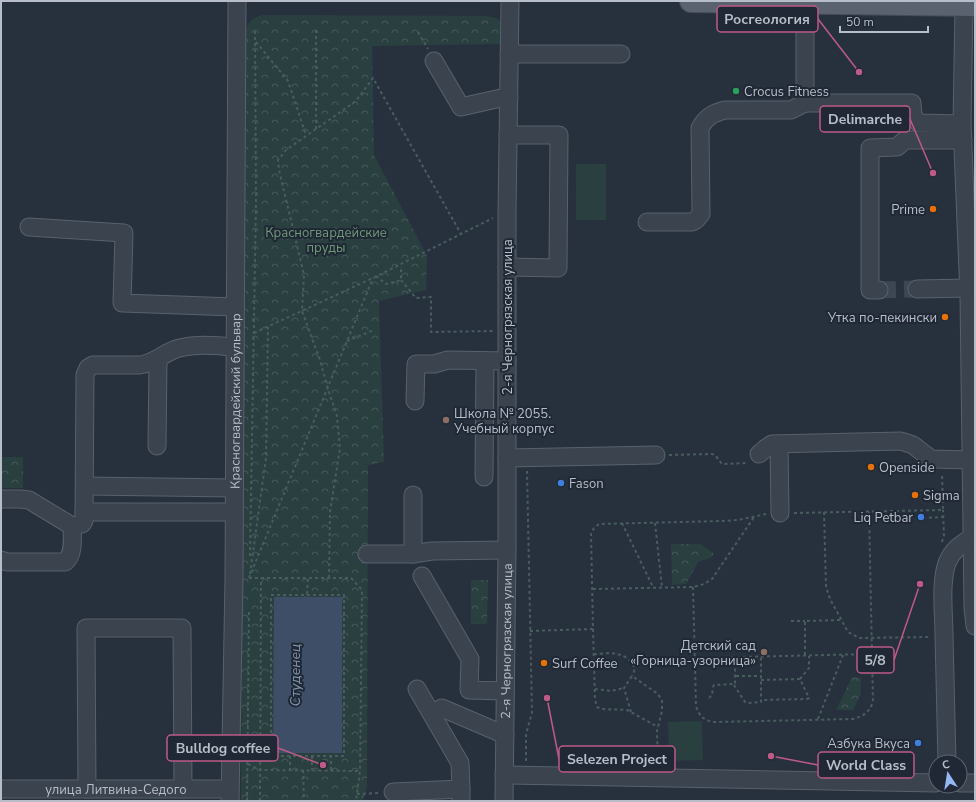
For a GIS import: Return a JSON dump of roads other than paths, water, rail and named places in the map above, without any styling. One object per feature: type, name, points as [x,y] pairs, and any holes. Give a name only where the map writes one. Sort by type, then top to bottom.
[{"type":"main road","points":[[691,1],[967,4]]},
{"type":"street","name":"Красногвардейский бульвар","points":[[230,795],[234,512],[237,1]]},
{"type":"street","name":"2-я Черногрязская улица","points":[[504,801],[507,550],[507,212],[510,1]]},
{"type":"street","points":[[805,3],[805,103]]},
{"type":"street","points":[[967,4],[962,132],[970,215],[969,288],[973,467],[973,608],[975,626]]},
{"type":"street","points":[[509,54],[621,54]]},
{"type":"street","points":[[434,61],[461,106],[501,98],[509,98]]},
{"type":"street","points":[[647,222],[692,222],[699,218],[701,214],[700,128],[708,117],[715,112],[725,110],[791,110],[805,103],[912,103],[913,116],[919,123],[962,132]]},
{"type":"street","points":[[879,290],[870,290],[870,148],[897,147],[905,140],[962,132]]},
{"type":"street","points":[[507,267],[558,268],[559,151],[559,135],[508,135]]},
{"type":"street","points":[[29,227],[124,233],[122,303],[235,307]]},
{"type":"street","points":[[917,289],[969,288]]},
{"type":"street","points":[[1,500],[29,500],[72,526],[81,525],[84,523],[85,375],[88,368],[93,365],[148,364],[158,360],[171,351],[185,346],[235,347]]},
{"type":"street","points":[[157,446],[158,360]]},
{"type":"street","points":[[415,400],[416,364],[434,364],[448,360],[507,360]]},
{"type":"street","points":[[484,477],[486,360]]},
{"type":"street","points":[[759,454],[772,444],[905,442],[913,445],[928,458],[973,467]]},
{"type":"street","points":[[779,444],[780,513]]},
{"type":"street","points":[[507,458],[656,455]]},
{"type":"street","points":[[85,486],[234,488]]},
{"type":"street","points":[[413,495],[413,554]]},
{"type":"street","points":[[84,512],[234,512]]},
{"type":"street","points":[[1,560],[7,562],[60,563],[71,556],[65,549],[72,526]]},
{"type":"street","points":[[947,754],[944,573],[949,558],[954,551],[973,537]]},
{"type":"street","points":[[367,554],[413,554],[432,550],[507,550]]},
{"type":"street","points":[[422,576],[470,659],[469,690],[505,691]]},
{"type":"street","points":[[87,789],[86,628],[182,628],[184,789]]},
{"type":"street","points":[[393,792],[461,795],[460,763],[417,689]]},
{"type":"street","points":[[432,714],[442,708],[504,735]]},
{"type":"street","points":[[504,775],[928,782]]},
{"type":"street","name":"улица Литвина-Седого","points":[[1,789],[42,795],[87,789],[184,789],[230,795]]},
{"type":"water","name":"Студенец","points":[[274,597],[342,597],[342,753],[273,753]]},
{"type":"tunnel","points":[[879,290],[917,289]]},
{"type":"place","name":"Росгеология","points":[[859,72]]},
{"type":"place","name":"Crocus Fitness","points":[[736,91]]},
{"type":"place","name":"Delimarche","points":[[933,173]]},
{"type":"place","name":"Prime","points":[[933,209]]},
{"type":"place","name":"Утка по-пекински","points":[[945,317]]},
{"type":"place","name":"Школа № 2055. Учебный корпус","points":[[446,420]]},
{"type":"place","name":"Openside","points":[[871,467]]},
{"type":"place","name":"Fason","points":[[561,483]]},
{"type":"place","name":"Sigma","points":[[915,495]]},
{"type":"place","name":"Liq Petbar","points":[[921,517]]},
{"type":"place","name":"5/8","points":[[920,584]]},
{"type":"place","name":"Детский сад «Горница-узорница»","points":[[764,652]]},
{"type":"place","name":"Surf Coffee","points":[[544,663]]},
{"type":"place","name":"Selezen Project","points":[[547,698]]},
{"type":"place","name":"Азбука Вкуса","points":[[918,743]]},
{"type":"place","name":"World Class","points":[[771,756]]},
{"type":"place","name":"Bulldog coffee","points":[[323,765]]},
{"type":"park label","name":"Красногвардейские пруды","points":[[326,240]]}]
